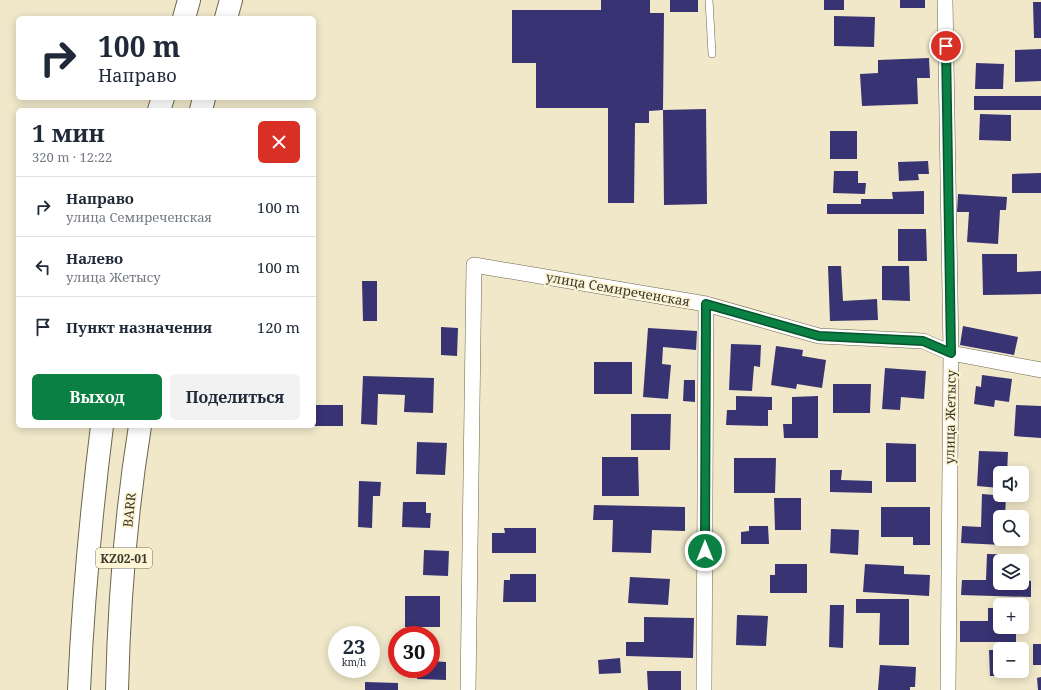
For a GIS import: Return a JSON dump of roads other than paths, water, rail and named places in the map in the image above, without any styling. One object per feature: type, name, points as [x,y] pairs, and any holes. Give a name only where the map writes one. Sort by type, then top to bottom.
[{"type":"highway","points":[[185,16],[189,0]]},
{"type":"highway","points":[[227,16],[231,0]]},
{"type":"highway","name":"KZ02-01","points":[[79,690],[85,582],[102,428]]},
{"type":"highway","name":"BARR","points":[[117,690],[118,645],[125,546],[140,428]]},
{"type":"street","name":"улица Жетысу","points":[[945,0],[951,353],[948,690]]},
{"type":"street","name":"улица Семиреченская","points":[[468,690],[474,265],[706,304],[819,336],[923,341],[951,353],[1041,370]]},
{"type":"street","points":[[704,690],[706,304]]},
{"type":"lane","points":[[709,0],[712,54]]}]
